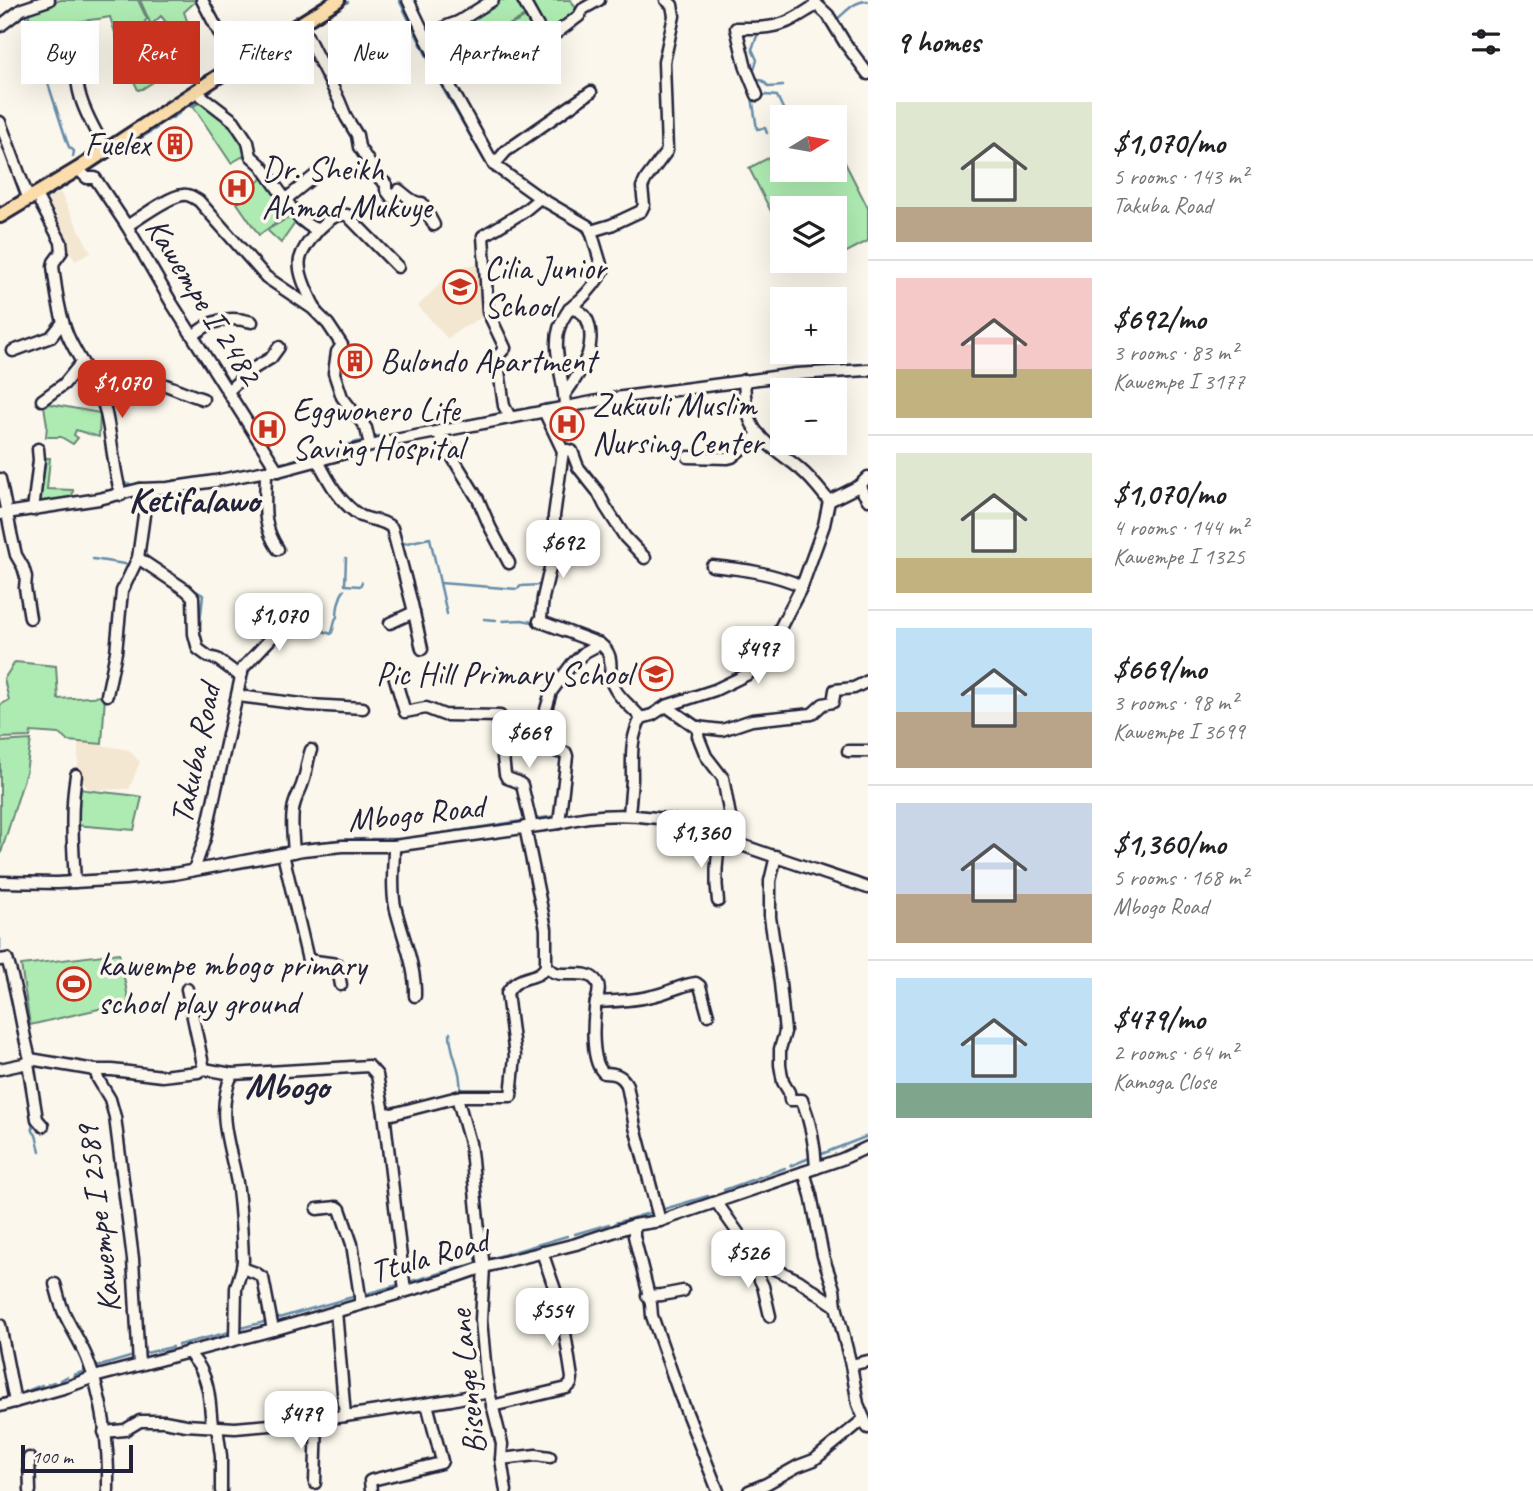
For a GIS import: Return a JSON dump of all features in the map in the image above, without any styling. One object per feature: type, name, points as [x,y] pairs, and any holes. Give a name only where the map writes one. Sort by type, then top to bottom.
[{"type":"main road","points":[[306,21],[338,0]]},
{"type":"main road","points":[[0,216],[33,197],[87,175],[106,150],[214,79]]},
{"type":"street","points":[[0,26],[24,9],[49,0]]},
{"type":"street","points":[[201,0],[214,24]]},
{"type":"street","points":[[408,0],[425,36]]},
{"type":"street","points":[[460,21],[493,0]]},
{"type":"street","points":[[523,0],[534,21]]},
{"type":"street","points":[[561,30],[579,16],[583,9],[599,0]]},
{"type":"street","points":[[591,231],[641,211],[644,205],[642,187],[667,151],[664,62],[674,16],[672,5],[666,0]]},
{"type":"street","points":[[757,95],[746,68],[736,28],[780,24],[791,20],[815,2],[828,15],[868,74]]},
{"type":"street","points":[[314,50],[357,135],[359,147],[386,184],[386,190],[392,198],[399,190],[418,204],[422,203],[434,225]]},
{"type":"street","points":[[78,84],[79,96],[106,150]]},
{"type":"street","points":[[449,84],[494,165],[540,198],[588,226],[591,231],[603,271],[591,289],[569,309],[561,322],[556,353],[565,394],[565,407]]},
{"type":"street","points":[[195,91],[234,121],[248,142],[251,156],[261,165],[298,217],[316,230],[319,229]]},
{"type":"street","points":[[494,165],[506,151],[591,92]]},
{"type":"street","points":[[0,122],[33,197],[62,247],[52,267],[63,322],[105,409],[121,495]]},
{"type":"street","points":[[286,200],[328,165]]},
{"type":"street","name":"Kawempe I 2482","points":[[87,175],[127,226],[171,302],[278,471]]},
{"type":"street","points":[[127,226],[167,201],[183,195],[192,197],[205,207],[266,277],[305,302],[334,332],[342,345],[337,352],[334,373],[342,397],[366,428],[370,445]]},
{"type":"street","points":[[510,417],[505,406],[497,357],[505,348],[488,312],[483,236],[523,212],[540,198]]},
{"type":"street","points":[[318,315],[304,285],[299,261],[305,247],[319,229],[336,215],[347,215],[398,267]]},
{"type":"street","points":[[565,394],[588,353],[590,340],[586,316],[580,311],[569,309]]},
{"type":"street","points":[[193,336],[206,325],[223,319],[252,322]]},
{"type":"street","points":[[13,351],[51,337],[63,322]]},
{"type":"street","points":[[228,391],[251,370],[271,358],[279,347]]},
{"type":"street","points":[[41,400],[64,384],[82,362]]},
{"type":"street","points":[[3,514],[121,495],[140,489],[168,488],[278,471],[370,445],[608,399],[796,374],[868,370]]},
{"type":"street","points":[[90,374],[122,372],[156,380],[203,399]]},
{"type":"street","points":[[744,380],[751,423],[758,434],[799,468],[830,501]]},
{"type":"street","points":[[544,411],[563,451],[554,516],[554,551],[539,621],[606,648],[611,657],[614,688],[641,718]]},
{"type":"street","points":[[439,431],[440,437],[478,499],[509,563]]},
{"type":"street","points":[[688,457],[729,458],[758,434]]},
{"type":"street","points":[[33,510],[38,449]]},
{"type":"street","points":[[563,451],[572,451],[578,467],[598,492],[625,537],[645,558]]},
{"type":"street","points":[[317,459],[327,478],[347,504],[362,516],[385,523],[391,528],[422,649]]},
{"type":"street","points":[[267,471],[264,516],[278,549]]},
{"type":"street","points":[[641,718],[666,706],[715,690],[748,674],[756,667],[802,586],[830,501],[859,486],[868,477]]},
{"type":"street","points":[[0,479],[3,514],[26,576],[25,588],[30,618]]},
{"type":"street","points":[[859,486],[868,500]]},
{"type":"street","points":[[107,695],[116,652],[122,591],[138,558],[144,515],[140,489]]},
{"type":"street","name":"Takuba Road","points":[[138,558],[193,597],[194,634],[198,649],[240,676],[238,696],[205,838],[194,870]]},
{"type":"street","points":[[712,566],[747,569],[802,586]]},
{"type":"street","points":[[390,623],[414,612]]},
{"type":"street","points":[[240,676],[243,668],[274,635],[289,614]]},
{"type":"street","points":[[559,822],[567,756],[566,753],[546,746],[541,727],[555,686],[572,664],[585,652],[600,644]]},
{"type":"street","points":[[383,1113],[392,1114],[457,1097],[511,1096],[515,1056],[507,993],[513,985],[528,976],[537,976],[543,972],[546,966],[546,929],[522,785],[507,778],[505,774],[500,716],[444,715],[426,708],[405,712],[394,675]]},
{"type":"street","points":[[666,706],[693,725],[722,730],[752,720],[812,714],[823,704],[833,702],[835,690],[854,688],[868,681]]},
{"type":"street","points":[[238,696],[309,705],[363,708]]},
{"type":"street","points":[[629,815],[632,744],[641,718]]},
{"type":"street","points":[[699,727],[698,736],[706,756],[723,778],[735,843]]},
{"type":"street","points":[[312,750],[292,813],[289,853],[308,960],[337,964],[341,985]]},
{"type":"street","points":[[848,751],[868,751]]},
{"type":"street","points":[[75,882],[72,799],[76,775]]},
{"type":"street","name":"Mbogo Road","points":[[0,883],[125,879],[343,846],[394,846],[480,835],[581,817],[629,815],[682,823],[714,832],[720,839],[868,888]]},
{"type":"street","points":[[718,901],[716,865],[720,839]]},
{"type":"street","points":[[394,846],[393,897],[416,982],[415,996]]},
{"type":"street","points":[[776,856],[771,870],[769,907],[785,1032],[780,1049],[782,1075],[790,1100],[802,1101],[806,1110],[816,1145],[816,1168]]},
{"type":"street","points":[[0,960],[7,959],[14,981],[37,1119],[43,1126]]},
{"type":"street","points":[[546,966],[555,973],[584,975],[596,980],[599,990],[596,1002],[596,1061],[600,1070],[604,1073],[615,1073],[627,1085],[635,1127],[660,1221]]},
{"type":"street","points":[[596,1002],[651,997],[696,983],[700,986],[708,1015]]},
{"type":"street","points":[[187,989],[204,1069]]},
{"type":"street","points":[[0,1069],[29,1061],[162,1076],[204,1069],[232,1074],[369,1066],[377,1075],[405,1291]]},
{"type":"street","name":"Kawempe I 2589","points":[[95,1070],[110,1099],[115,1117],[133,1259],[139,1365]]},
{"type":"street","points":[[232,1074],[226,1093],[224,1119],[240,1201],[242,1268],[236,1288],[235,1339]]},
{"type":"street","name":"Bisenge Lane","points":[[457,1097],[470,1143],[484,1267],[481,1320],[489,1392],[502,1444],[506,1491]]},
{"type":"street","name":"Ttula Road","points":[[0,1406],[484,1267],[576,1244],[634,1225],[660,1221],[842,1159],[868,1147]]},
{"type":"street","points":[[749,1491],[798,1466],[814,1461],[866,1423],[858,1404],[834,1289],[822,1256],[804,1172]]},
{"type":"street","points":[[717,1203],[748,1247],[763,1286],[770,1316]]},
{"type":"street","points":[[317,1209],[340,1209],[352,1244],[361,1303]]},
{"type":"street","points":[[634,1225],[634,1236],[652,1316],[679,1394],[718,1491]]},
{"type":"street","points":[[492,1406],[554,1392],[571,1384],[561,1307],[542,1252]]},
{"type":"street","points":[[753,1259],[798,1280],[836,1306]]},
{"type":"street","points":[[242,1268],[262,1278],[272,1330]]},
{"type":"street","points":[[55,1284],[65,1314],[80,1340],[102,1405],[108,1455],[108,1491]]},
{"type":"street","points":[[647,1296],[683,1291]]},
{"type":"street","points":[[335,1311],[345,1416]]},
{"type":"street","points":[[0,1325],[15,1402]]},
{"type":"street","points":[[188,1351],[203,1372],[221,1456],[221,1491]]},
{"type":"street","points":[[851,1365],[868,1361]]},
{"type":"street","points":[[104,1433],[125,1430],[140,1421],[235,1428],[283,1424],[427,1404],[489,1392]]},
{"type":"street","points":[[371,1491],[372,1480],[441,1463],[427,1404]]},
{"type":"street","points":[[315,1483],[317,1420]]},
{"type":"street","points":[[502,1459],[537,1455],[550,1457]]},
{"type":"street","points":[[29,1458],[30,1491]]},
{"type":"shaded area","points":[[60,192],[91,253],[75,261],[44,200]]},
{"type":"shaded area","name":"Cilia Junior School","points":[[481,263],[486,315],[448,339],[418,306],[455,268]]},
{"type":"shaded area","points":[[78,741],[129,750],[140,762],[129,789],[90,790],[78,777]]},
{"type":"green space","points":[[61,0],[138,0],[147,19],[113,21],[113,26],[110,17],[80,21],[31,21],[27,9]]},
{"type":"green space","points":[[140,0],[197,0],[184,12],[187,21],[165,21],[161,16],[155,21],[149,21]]},
{"type":"green space","points":[[498,0],[520,0],[528,14],[516,21],[463,21]]},
{"type":"green space","points":[[528,0],[571,0],[579,14],[561,26],[561,21],[539,21]]},
{"type":"green space","points":[[528,16],[531,21],[518,21]]},
{"type":"green space","points":[[135,84],[150,84],[142,89],[138,90]]},
{"type":"green space","points":[[201,102],[217,110],[230,122],[247,154],[231,163],[193,106]]},
{"type":"green space","points":[[770,157],[770,182],[847,182],[847,167],[868,208],[868,241],[847,252],[847,196],[770,196],[770,209],[749,168]]},
{"type":"green space","points":[[263,178],[288,214],[259,235],[237,203],[250,194],[247,190]]},
{"type":"green space","points":[[290,217],[295,223],[281,243],[267,230]]},
{"type":"green space","points":[[50,404],[100,413],[99,437],[76,430],[74,435],[78,438],[73,444],[61,437],[46,437],[44,406]]},
{"type":"green space","points":[[40,458],[50,458],[47,489],[73,490],[72,499],[37,502]]},
{"type":"green space","points":[[15,662],[56,666],[58,699],[105,696],[102,744],[68,741],[59,734],[31,732],[30,737],[0,738],[0,705],[9,700],[4,679]]},
{"type":"green space","points":[[31,740],[26,772],[0,856],[0,742]]},
{"type":"green space","points":[[81,789],[142,797],[134,830],[75,825]]},
{"type":"green space","name":"kawempe mbogo primary school play ground","points":[[119,953],[129,1002],[30,1025],[21,965]]},
{"type":"waterway","points":[[399,0],[442,87],[489,165]]},
{"type":"waterway","points":[[836,20],[855,4],[868,1]]},
{"type":"waterway","points":[[25,12],[66,139],[74,151],[73,157]]},
{"type":"waterway","points":[[314,23],[327,15]]},
{"type":"waterway","points":[[754,69],[757,60],[752,49],[759,31]]},
{"type":"waterway","points":[[756,78],[769,87],[783,86]]},
{"type":"waterway","points":[[767,133],[765,128],[757,129],[752,97],[777,96],[781,105]]},
{"type":"waterway","points":[[191,106],[198,101]]},
{"type":"waterway","points":[[172,118],[180,113]]},
{"type":"waterway","points":[[88,173],[157,128]]},
{"type":"waterway","points":[[61,189],[78,177]]},
{"type":"waterway","points":[[43,200],[57,191]]},
{"type":"waterway","points":[[578,226],[587,236]]},
{"type":"waterway","points":[[56,269],[63,257]]},
{"type":"waterway","points":[[68,323],[80,349]]},
{"type":"waterway","points":[[97,379],[103,392]]},
{"type":"waterway","points":[[570,400],[593,397]]},
{"type":"waterway","points":[[545,404],[562,402]]},
{"type":"waterway","points":[[512,411],[540,406]]},
{"type":"waterway","points":[[483,417],[505,412]]},
{"type":"waterway","points":[[456,422],[479,418]]},
{"type":"waterway","points":[[371,436],[387,436],[445,424]]},
{"type":"waterway","points":[[330,450],[364,439]]},
{"type":"waterway","points":[[304,456],[324,452]]},
{"type":"waterway","points":[[290,461],[299,458]]},
{"type":"waterway","points":[[276,464],[286,462]]},
{"type":"waterway","points":[[182,480],[201,478]]},
{"type":"waterway","points":[[246,480],[264,479]]},
{"type":"waterway","points":[[122,480],[135,486]]},
{"type":"waterway","points":[[167,483],[176,480]]},
{"type":"waterway","points":[[86,496],[114,489],[113,483]]},
{"type":"waterway","points":[[146,501],[146,495],[158,492]]},
{"type":"waterway","points":[[128,496],[134,498],[138,504]]},
{"type":"waterway","points":[[145,538],[145,553],[149,561]]},
{"type":"waterway","points":[[402,544],[430,538],[447,614]]},
{"type":"waterway","points":[[19,548],[26,564]]},
{"type":"waterway","points":[[346,558],[345,585],[360,586],[362,582]]},
{"type":"waterway","points":[[93,559],[131,565]]},
{"type":"waterway","points":[[440,583],[517,589],[521,586],[540,585]]},
{"type":"waterway","points":[[184,584],[203,595],[199,633]]},
{"type":"waterway","points":[[288,618],[331,634],[344,590]]},
{"type":"waterway","points":[[484,619],[496,620]]},
{"type":"waterway","points":[[503,621],[538,623]]},
{"type":"waterway","points":[[562,815],[625,808]]},
{"type":"waterway","points":[[632,808],[652,813]]},
{"type":"waterway","points":[[535,819],[556,816]]},
{"type":"waterway","points":[[371,839],[404,839],[528,820]]},
{"type":"waterway","points":[[683,828],[716,839]]},
{"type":"waterway","points":[[736,837],[792,858]]},
{"type":"waterway","points":[[298,845],[364,839]]},
{"type":"waterway","points":[[198,864],[291,846]]},
{"type":"waterway","points":[[115,875],[192,865]]},
{"type":"waterway","points":[[56,878],[94,876]]},
{"type":"waterway","points":[[821,877],[848,886]]},
{"type":"waterway","points":[[0,939],[0,950]]},
{"type":"waterway","points":[[13,1003],[17,1021]]},
{"type":"waterway","points":[[450,1033],[460,1077],[460,1094]]},
{"type":"waterway","points":[[28,1091],[33,1131],[40,1151]]},
{"type":"waterway","points":[[819,1155],[868,1136]]},
{"type":"waterway","points":[[114,1145],[118,1180]]},
{"type":"waterway","points":[[790,1166],[812,1157]]},
{"type":"waterway","points":[[724,1190],[785,1168]]},
{"type":"waterway","points":[[661,1210],[708,1196]]},
{"type":"waterway","points":[[615,1223],[653,1212]]},
{"type":"waterway","points":[[575,1234],[609,1224]]},
{"type":"waterway","points":[[486,1260],[567,1236]]},
{"type":"waterway","points":[[362,1295],[480,1262]]},
{"type":"waterway","points":[[275,1319],[356,1296]]},
{"type":"waterway","points":[[237,1329],[268,1321]]},
{"type":"waterway","points":[[178,1345],[230,1332]]},
{"type":"waterway","points":[[142,1352],[172,1347]]},
{"type":"waterway","points":[[93,1368],[137,1355]]},
{"type":"waterway","points":[[74,1375],[85,1371]]},
{"type":"waterway","points":[[60,1380],[67,1377]]},
{"type":"waterway","points":[[48,1384],[54,1382]]},
{"type":"waterway","points":[[17,1395],[42,1385]]},
{"type":"waterway","points":[[0,1399],[9,1397]]},
{"type":"waterway","points":[[498,1468],[500,1482]]},
{"type":"place","name":"Fuelex","points":[[175,144]]},
{"type":"place","name":"Dr. Sheikh Ahmad Mukuye","points":[[237,188]]},
{"type":"place","name":"Cilia Junior School","points":[[460,287]]},
{"type":"place","name":"Bulondo Apartment","points":[[355,361]]},
{"type":"place","name":"Zukuuli Muslim Nursing Center","points":[[567,424]]},
{"type":"place","name":"Eggwonero Life Saving Hospital","points":[[268,429]]},
{"type":"place","name":"Pic Hill Primary School","points":[[656,674]]},
{"type":"place","name":"kawempe mbogo primary school play ground","points":[[74,984]]},
{"type":"district","name":"Ketifalawo","points":[[194,499]]},
{"type":"district","name":"Mbogo","points":[[287,1085]]}]
